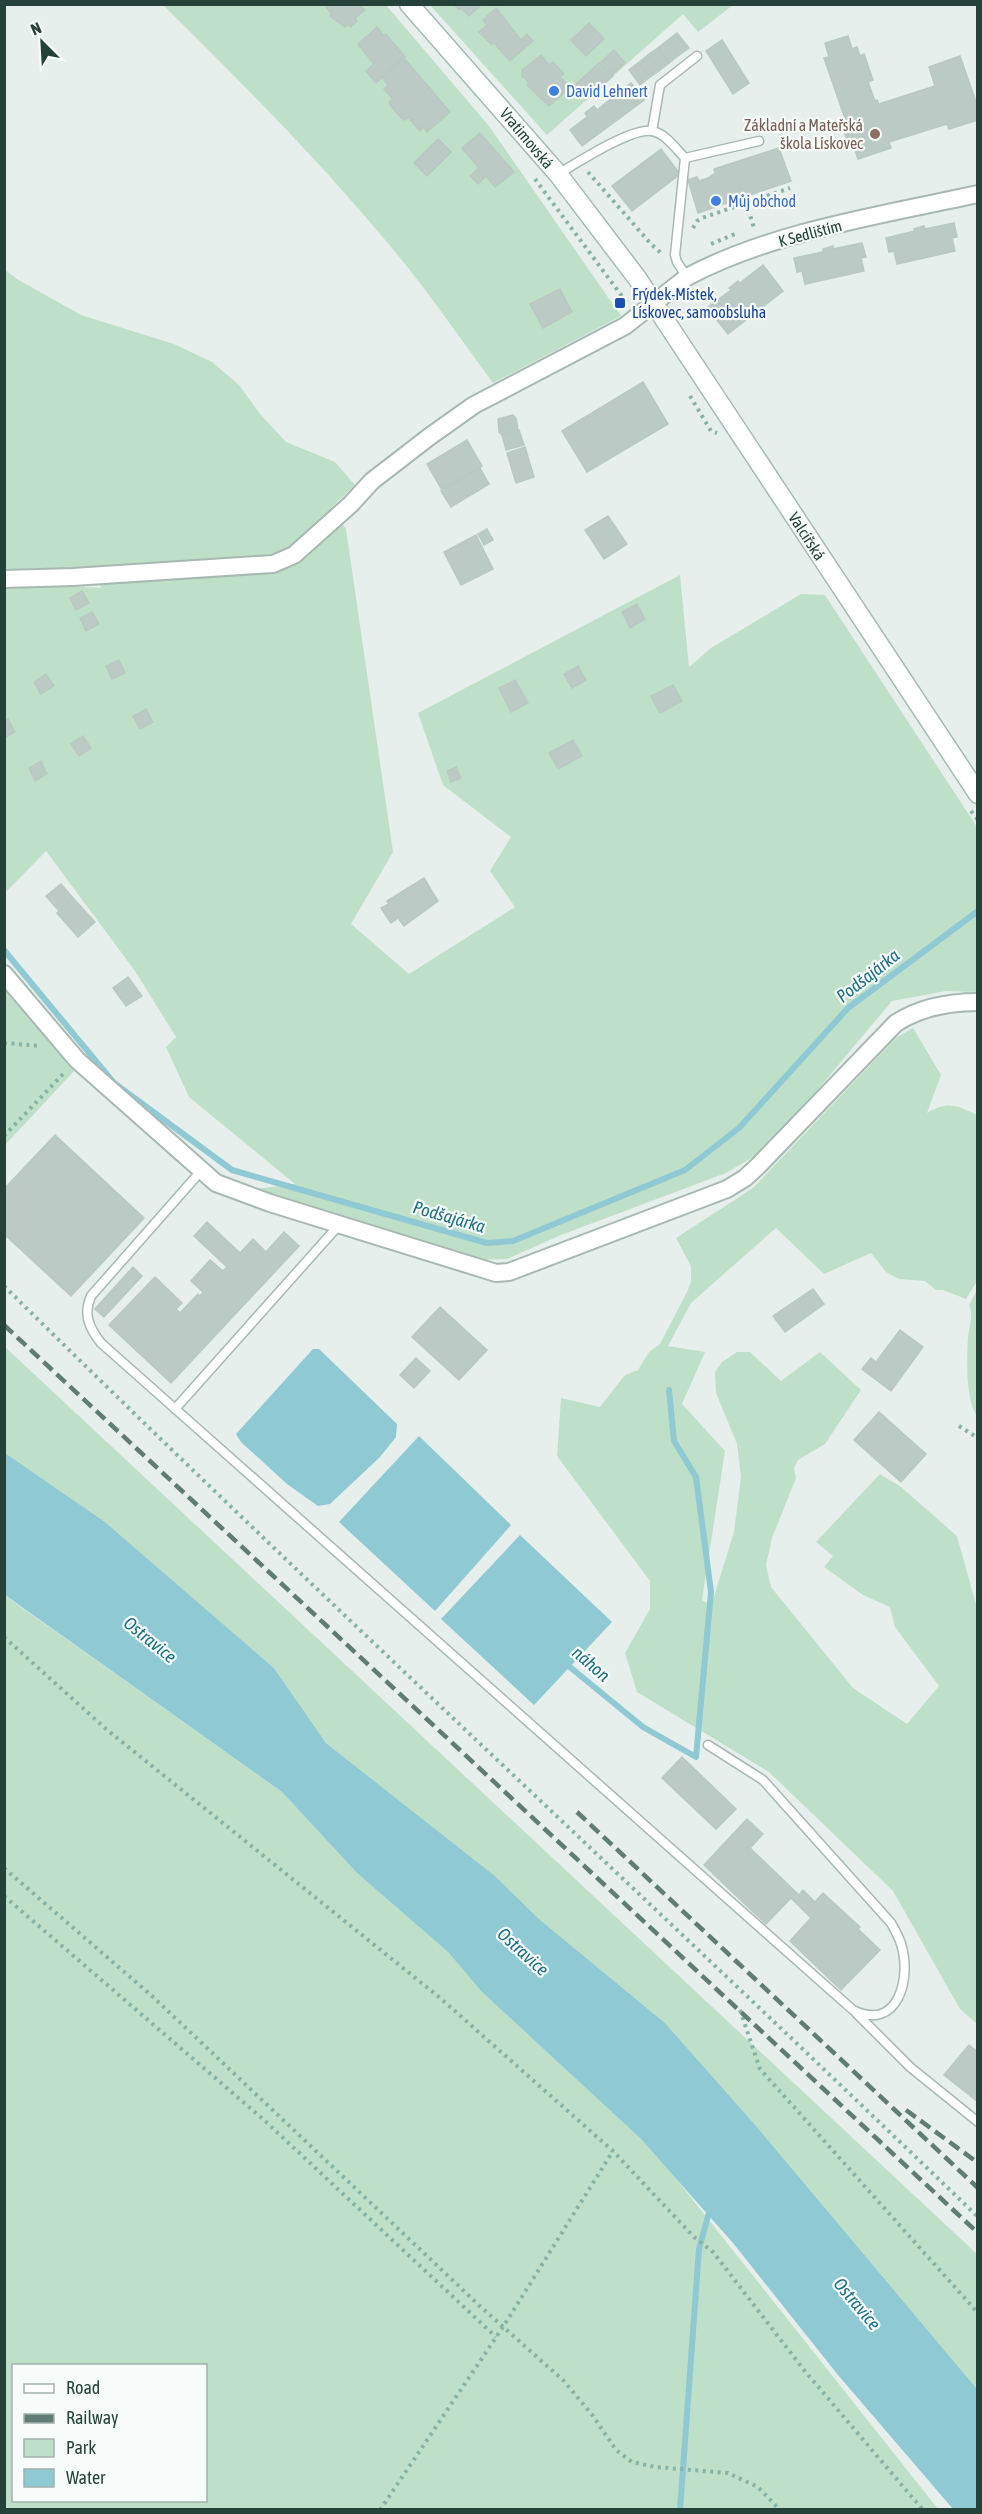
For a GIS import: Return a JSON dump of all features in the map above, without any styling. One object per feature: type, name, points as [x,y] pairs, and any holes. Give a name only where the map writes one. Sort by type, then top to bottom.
[{"type":"main road","name":"Vratimovská","points":[[409,4],[558,174],[637,278]]},
{"type":"main road","name":"Valcířská","points":[[637,278],[974,802]]},
{"type":"street","name":"K Sedlištím","points":[[4,579],[74,577],[273,564],[294,555],[351,504],[372,481],[474,405],[625,326],[687,278],[729,258],[777,242],[978,194]]},
{"type":"street","points":[[4,974],[77,1060],[216,1183],[234,1191],[496,1273],[509,1272],[727,1189],[745,1178],[758,1166],[896,1023],[912,1013],[929,1007],[978,1002]]},
{"type":"lane","points":[[652,131],[660,85],[697,56]]},
{"type":"lane","points":[[558,174],[622,139],[637,133],[652,131],[663,136],[685,158]]},
{"type":"lane","points":[[685,158],[759,141]]},
{"type":"lane","points":[[685,158],[675,255],[687,278]]},
{"type":"lane","points":[[201,1171],[98,1286],[87,1304],[88,1323],[100,1343],[854,2010],[910,2067],[978,2122]]},
{"type":"lane","points":[[175,1409],[339,1224]]},
{"type":"lane","points":[[708,1745],[763,1780],[891,1923],[901,1944],[904,1961],[898,2001],[883,2014],[870,2016],[854,2010]]},
{"type":"path","points":[[579,162],[651,244],[663,254],[675,255]]},
{"type":"path","points":[[533,177],[636,316]]},
{"type":"path","points":[[746,202],[754,228]]},
{"type":"path","points":[[689,395],[711,431],[720,435]]},
{"type":"path","points":[[974,802],[978,820]]},
{"type":"path","points":[[4,1043],[34,1046],[62,1042]]},
{"type":"path","points":[[4,1136],[77,1060]]},
{"type":"path","points":[[4,1286],[486,1750],[760,2006],[978,2217]]},
{"type":"path","points":[[959,1426],[978,1438]]},
{"type":"path","points":[[4,1637],[106,1729],[439,1997],[613,2151],[694,2237],[713,2252],[804,2370],[923,2510]]},
{"type":"path","points":[[4,1868],[152,1996],[564,2381],[593,2416],[616,2450],[632,2462],[728,2473],[758,2487],[780,2510]]},
{"type":"path","points":[[4,1896],[264,2120],[496,2337]]},
{"type":"path","points":[[740,2010],[760,2069],[978,2313]]},
{"type":"path","points":[[380,2510],[496,2337],[613,2151]]},
{"type":"green space","points":[[163,5],[386,5],[489,126],[621,316],[493,383],[409,269],[351,200],[321,166]]},
{"type":"green space","points":[[430,5],[733,5],[698,32],[683,14],[547,135]]},
{"type":"green space","points":[[4,269],[17,279],[81,315],[174,344],[212,362],[239,385],[260,414],[286,442],[335,462],[355,485],[331,508],[346,529],[393,852],[351,924],[409,974],[515,907],[490,871],[511,837],[443,785],[418,713],[680,575],[689,667],[711,648],[801,594],[825,595],[977,827],[977,992],[946,991],[892,1001],[787,1126],[753,1157],[726,1173],[561,1235],[507,1259],[477,1260],[292,1203],[256,1189],[295,1184],[189,1097],[166,1047],[176,1037],[135,971],[46,851],[5,893],[5,582],[102,588],[88,572],[5,571]]},
{"type":"green space","points":[[4,984],[76,1069],[5,1145],[4,1145]]},
{"type":"green space","points":[[913,1028],[941,1075],[927,1113],[941,1107],[952,1106],[977,1115],[977,1281],[966,1299],[943,1290],[936,1290],[925,1281],[899,1279],[886,1272],[871,1253],[824,1274],[776,1228],[691,1303],[668,1346],[705,1352],[682,1404],[725,1451],[702,1600],[711,1606],[734,1532],[741,1477],[737,1444],[716,1393],[715,1372],[722,1362],[737,1352],[750,1352],[781,1381],[820,1352],[861,1390],[825,1444],[798,1460],[794,1468],[796,1478],[772,1538],[766,1565],[771,1587],[853,1688],[907,1724],[939,1686],[895,1627],[890,1607],[863,1595],[824,1567],[833,1556],[816,1542],[880,1474],[901,1487],[957,1536],[977,1608],[977,2024],[960,2009],[893,1891],[769,1772],[637,1692],[625,1653],[650,1609],[650,1581],[557,1456],[561,1398],[600,1407],[625,1375],[638,1370],[649,1352],[660,1344],[691,1282],[691,1266],[676,1238],[753,1188],[896,1038]]},
{"type":"green space","points":[[977,1290],[978,1416],[970,1399],[967,1367],[971,1317],[969,1305]]},
{"type":"green space","points":[[4,1346],[977,2254],[977,2389],[757,2127],[665,2023],[539,1919],[495,1876],[326,1743],[274,1668],[105,1522],[5,1453]]},
{"type":"green space","points":[[4,1595],[282,1792],[357,1873],[448,1952],[482,1992],[641,2139],[674,2176],[938,2509],[5,2509]]},
{"type":"water","points":[[313,1349],[319,1349],[397,1424],[396,1437],[380,1457],[330,1504],[318,1506],[287,1484],[241,1442],[236,1434]]},
{"type":"water","points":[[419,1436],[511,1525],[435,1611],[339,1522]]},
{"type":"water","name":"Ostravice","points":[[5,1453],[105,1522],[274,1668],[326,1743],[495,1876],[539,1919],[665,2023],[757,2127],[977,2389],[977,2509],[953,2509],[838,2375],[733,2243],[641,2139],[482,1992],[448,1952],[357,1873],[282,1792],[5,1595]]},
{"type":"water","points":[[520,1535],[612,1622],[534,1705],[441,1619]]},
{"type":"building","points":[[359,4],[365,10],[355,18],[357,21],[351,27],[348,24],[345,27],[330,16],[332,14],[324,5]]},
{"type":"building","points":[[454,4],[482,4],[469,16]]},
{"type":"building","points":[[496,8],[521,40],[527,34],[533,41],[510,61],[494,43],[492,45],[479,32],[487,25],[483,20]]},
{"type":"building","points":[[589,23],[604,39],[586,56],[571,40]]},
{"type":"building","points":[[377,27],[384,36],[386,34],[405,57],[376,83],[366,71],[374,64],[358,44]]},
{"type":"building","points":[[677,33],[689,48],[679,55],[668,40]]},
{"type":"building","points":[[848,36],[852,49],[857,47],[860,56],[864,54],[873,80],[868,82],[875,101],[877,100],[879,104],[935,86],[929,67],[960,56],[978,108],[978,120],[949,129],[947,124],[889,142],[891,148],[858,159],[853,144],[849,146],[844,132],[849,130],[824,58],[829,57],[825,43]]},
{"type":"building","points":[[668,40],[679,55],[669,63],[658,48]]},
{"type":"building","points":[[722,40],[749,83],[733,94],[706,51]]},
{"type":"building","points":[[658,48],[669,63],[660,70],[648,55]]},
{"type":"building","points":[[614,50],[625,63],[613,74],[602,61]]},
{"type":"building","points":[[541,55],[549,65],[553,62],[564,74],[560,77],[570,88],[549,106],[522,77],[522,70]]},
{"type":"building","points":[[648,55],[660,70],[650,77],[638,63]]},
{"type":"building","points":[[404,58],[450,112],[427,132],[423,127],[420,131],[408,117],[405,120],[401,118],[389,102],[393,99],[384,89],[388,86],[382,77]]},
{"type":"building","points":[[600,62],[613,76],[586,100],[574,86]]},
{"type":"building","points":[[638,63],[650,77],[640,85],[629,70]]},
{"type":"building","points":[[631,83],[644,100],[582,146],[570,130],[587,117],[585,113],[594,106],[597,110]]},
{"type":"building","points":[[480,133],[514,172],[495,187],[486,176],[478,184],[470,176],[479,168],[462,148]]},
{"type":"building","points":[[438,139],[451,152],[427,176],[414,163]]},
{"type":"building","points":[[779,148],[791,181],[698,213],[688,180],[697,177],[699,181],[708,178],[715,173],[714,169]]},
{"type":"building","points":[[661,149],[680,174],[632,211],[612,186]]},
{"type":"building","points":[[954,223],[957,237],[952,238],[955,251],[897,264],[894,251],[889,252],[886,238],[915,231],[914,229],[924,226],[925,229]]},
{"type":"building","points":[[862,243],[866,257],[861,258],[864,271],[805,284],[802,271],[797,272],[794,258],[823,252],[823,249],[833,246],[833,249]]},
{"type":"building","points":[[763,265],[783,291],[728,334],[707,308],[731,290],[729,288],[738,281],[740,283]]},
{"type":"building","points":[[560,289],[572,312],[543,328],[530,304]]},
{"type":"building","points":[[643,382],[668,424],[587,472],[562,431]]},
{"type":"building","points":[[513,415],[516,418],[518,430],[502,435],[499,432],[498,419]]},
{"type":"building","points":[[519,430],[524,445],[506,450],[502,435]]},
{"type":"building","points":[[467,440],[482,466],[442,490],[427,464]]},
{"type":"building","points":[[525,447],[534,477],[516,483],[507,453]]},
{"type":"building","points":[[480,468],[489,484],[451,507],[441,491]]},
{"type":"building","points":[[608,516],[627,544],[604,559],[585,530]]},
{"type":"building","points":[[487,529],[493,540],[484,545],[478,534]]},
{"type":"building","points":[[476,535],[493,569],[461,585],[444,552]]},
{"type":"building","points":[[82,591],[89,603],[76,610],[70,598]]},
{"type":"building","points":[[637,604],[645,619],[630,628],[622,612]]},
{"type":"building","points":[[92,612],[99,624],[86,631],[80,618]]},
{"type":"building","points":[[119,660],[125,673],[112,679],[106,666]]},
{"type":"building","points":[[578,666],[586,680],[572,688],[564,674]]},
{"type":"building","points":[[46,674],[54,686],[41,694],[34,682]]},
{"type":"building","points":[[515,680],[528,703],[511,712],[499,688]]},
{"type":"building","points":[[673,685],[682,701],[660,713],[651,696]]},
{"type":"building","points":[[146,709],[153,722],[140,729],[133,716]]},
{"type":"building","points":[[8,719],[15,732],[4,738],[4,721]]},
{"type":"building","points":[[83,736],[91,748],[79,756],[71,744]]},
{"type":"building","points":[[573,740],[582,756],[558,769],[549,753]]},
{"type":"building","points":[[41,761],[47,774],[35,781],[29,768]]},
{"type":"building","points":[[456,767],[461,778],[451,782],[447,771]]},
{"type":"building","points":[[424,878],[438,901],[404,926],[398,918],[391,923],[381,908],[389,904],[387,901]]},
{"type":"building","points":[[61,884],[73,898],[59,911],[46,896]]},
{"type":"building","points":[[73,898],[95,922],[78,937],[57,913]]},
{"type":"building","points":[[128,977],[142,996],[126,1006],[113,988]]},
{"type":"building","points":[[55,1135],[144,1218],[71,1296],[4,1234],[4,1189]]},
{"type":"building","points":[[207,1222],[240,1253],[253,1239],[266,1252],[284,1232],[299,1246],[171,1383],[109,1325],[155,1277],[182,1303],[176,1309],[180,1313],[198,1294],[200,1296],[203,1292],[191,1281],[210,1260],[223,1271],[227,1267],[194,1236]]},
{"type":"building","points":[[133,1267],[142,1276],[104,1317],[95,1309]]},
{"type":"building","points":[[813,1289],[824,1304],[785,1332],[773,1316]]},
{"type":"building","points":[[440,1307],[487,1350],[459,1380],[412,1337]]},
{"type":"building","points":[[900,1330],[923,1347],[891,1391],[862,1369],[871,1358],[876,1362]]},
{"type":"building","points":[[416,1358],[430,1371],[414,1388],[400,1375]]},
{"type":"building","points":[[879,1412],[926,1454],[901,1482],[854,1440]]},
{"type":"building","points":[[682,1757],[736,1809],[716,1829],[662,1778]]},
{"type":"building","points":[[747,1819],[763,1834],[750,1848],[799,1895],[803,1890],[815,1902],[823,1893],[860,1927],[858,1929],[880,1950],[841,1990],[790,1941],[811,1918],[791,1898],[766,1924],[704,1865]]},
{"type":"building","points":[[969,2045],[978,2052],[978,2102],[944,2075]]},
{"type":"waterway","name":"Podšajárka","points":[[4,950],[114,1083],[232,1170],[487,1243],[513,1241],[685,1170],[739,1128],[848,1008],[978,911]]},
{"type":"waterway","name":"náhon","points":[[565,1663],[643,1727],[696,1757],[711,1592],[696,1477],[674,1441],[669,1390]]},
{"type":"waterway","points":[[680,2510],[699,2249],[710,2209]]},
{"type":"railway","points":[[4,1325],[978,2233]]},
{"type":"railway","points":[[577,1812],[978,2188]]},
{"type":"railway","points":[[906,2110],[978,2163]]},
{"type":"place","name":"David Lehnert","points":[[554,91]]},
{"type":"place","name":"Základní a Mateřská škola Lískovec","points":[[875,134]]},
{"type":"place","name":"Můj obchod","points":[[716,201]]},
{"type":"place","name":"Frýdek-Místek, Lískovec, samoobsluha","points":[[620,303]]}]
